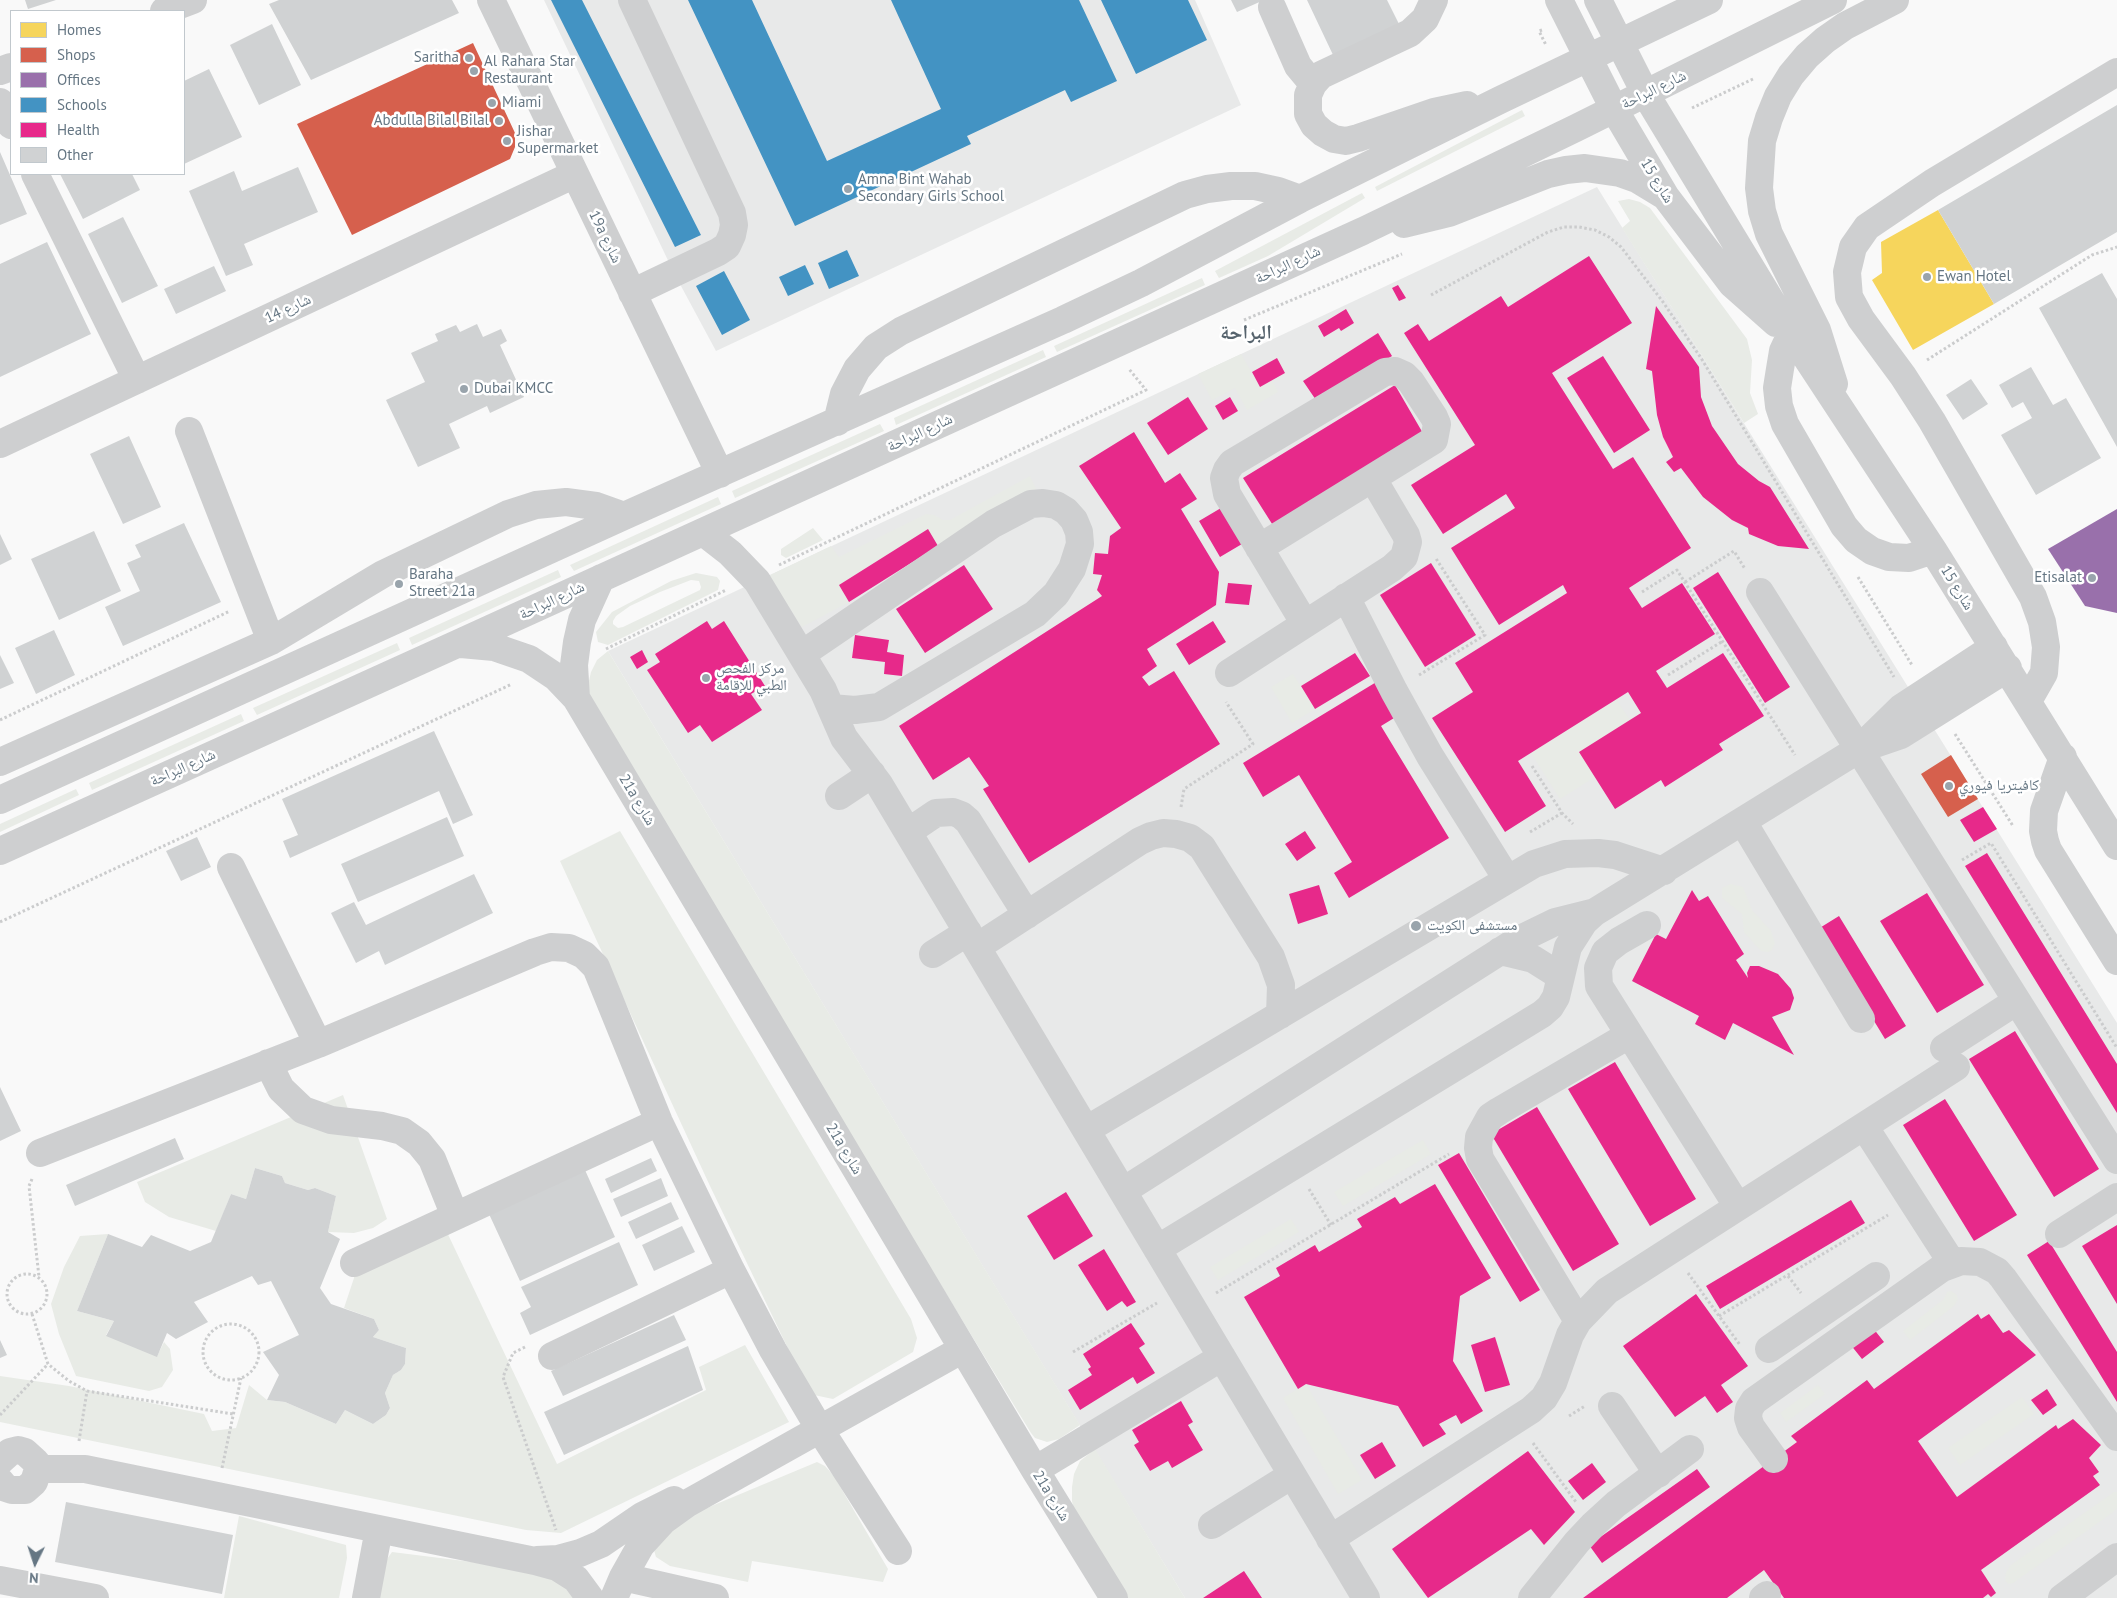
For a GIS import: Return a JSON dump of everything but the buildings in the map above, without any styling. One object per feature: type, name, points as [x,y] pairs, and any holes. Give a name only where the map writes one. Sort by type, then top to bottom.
[{"type":"street","points":[[167,10],[193,0]]},
{"type":"street","name":"19a شارع","points":[[491,0],[720,474]]},
{"type":"street","points":[[632,0],[732,213],[734,224],[732,236],[727,246],[632,293]]},
{"type":"street","name":"شارع 15","points":[[1559,0],[1614,109],[1666,197],[1732,284],[1791,334]]},
{"type":"street","name":"شارع 15","points":[[1598,0],[1646,93],[1791,334],[1933,550],[2117,846]]},
{"type":"street","points":[[0,800],[1141,283],[1300,200],[1500,100],[1709,0]]},
{"type":"street","name":"شارع البراحة","points":[[0,851],[1363,231],[1833,0]]},
{"type":"street","points":[[1840,410],[1830,369],[1816,330],[1799,292],[1778,256],[1766,227],[1759,188],[1762,141],[1768,118],[1778,96],[1806,56],[1824,40],[1845,26],[1896,0]]},
{"type":"street","points":[[1428,3],[1425,19],[1410,33],[1332,68],[1321,75],[1313,84],[1308,95],[1308,114],[1314,125],[1323,134],[1334,139],[1346,141],[1434,112],[1500,100]]},
{"type":"street","points":[[1272,7],[1298,66],[1313,84]]},
{"type":"street","points":[[2028,701],[2044,673],[2046,647],[2042,622],[2033,597],[1932,421],[1903,376],[1860,319],[1849,296],[1847,272],[1853,247],[1868,227],[1932,183],[2117,72]]},
{"type":"street","points":[[0,102],[10,123]]},
{"type":"street","points":[[1363,231],[1406,224],[1449,213],[1548,174],[1566,170],[1585,168],[1620,173],[1652,187],[1666,197]]},
{"type":"street","name":"شارع 14","points":[[0,444],[575,174]]},
{"type":"street","points":[[35,175],[137,380]]},
{"type":"street","points":[[837,422],[844,394],[857,369],[876,347],[900,331],[1185,195],[1215,188],[1254,186],[1278,191],[1300,200]]},
{"type":"street","points":[[1791,334],[1783,352],[1780,369],[1777,388],[1779,406],[1785,424],[1844,526],[1856,540],[1872,550],[1890,557],[1909,558],[1933,550]]},
{"type":"street","points":[[1259,548],[1434,440],[1437,424],[1434,417],[1411,382],[1404,375],[1395,372],[1385,372],[1232,463],[1224,478],[1224,487],[1259,548],[1305,624]]},
{"type":"street","points":[[189,431],[271,641]]},
{"type":"street","points":[[1229,673],[1399,563],[1407,550],[1406,534],[1373,479]]},
{"type":"street","points":[[0,762],[271,641],[383,574],[508,514],[536,505],[566,502],[596,506],[624,516]]},
{"type":"street","points":[[802,654],[1012,514],[1031,504],[1056,505],[1066,511],[1074,520],[1079,532],[1080,544],[1072,569],[1051,599],[1035,614],[879,706],[855,710],[831,708]]},
{"type":"street","points":[[703,532],[730,553],[757,581],[823,690],[844,738],[865,765],[908,832],[1366,1598]]},
{"type":"street","name":"21a شارع","points":[[576,698],[574,665],[577,642],[585,613],[601,578]]},
{"type":"street","points":[[1760,592],[2117,1160]]},
{"type":"street","points":[[1346,597],[1394,691],[1453,794],[1507,879]]},
{"type":"street","name":"21a شارع","points":[[457,644],[485,645],[512,651],[545,668],[576,698],[1035,1470],[1114,1598]]},
{"type":"street","points":[[1158,1250],[1542,1014],[1550,1007],[1556,997],[1568,947],[1584,922],[1595,912],[1743,822],[1859,748],[1901,735],[2001,658]]},
{"type":"street","points":[[839,796],[865,765],[864,729],[879,706]]},
{"type":"street","points":[[2063,757],[2044,811],[2043,831],[2045,841],[2048,850],[2117,961]]},
{"type":"street","points":[[908,832],[936,813],[953,812],[961,816],[968,822],[1027,915]]},
{"type":"street","points":[[1743,822],[1861,1019]]},
{"type":"street","points":[[933,954],[972,940],[1027,915],[1151,836],[1163,833],[1176,834],[1190,838],[1202,847],[1271,957],[1281,985],[1280,1015]]},
{"type":"street","points":[[1086,1130],[1534,864],[1549,858],[1582,852],[1615,855],[1664,871]]},
{"type":"street","points":[[231,867],[318,1044]]},
{"type":"street","points":[[1123,1192],[1518,940],[1548,925],[1595,912]]},
{"type":"street","points":[[1646,925],[1612,946],[1601,959],[1598,968],[1599,986],[1738,1207]]},
{"type":"street","points":[[40,1153],[318,1044],[535,952],[552,947],[569,948],[584,955],[596,967],[660,1122],[731,1270],[773,1350],[819,1428],[898,1551]]},
{"type":"street","points":[[1500,951],[1533,959],[1560,976]]},
{"type":"street","points":[[1330,1539],[1517,1420],[1544,1398],[1553,1383],[1570,1335],[1578,1321],[1607,1291],[1864,1126],[2017,1000]]},
{"type":"street","points":[[1578,1321],[1480,1159],[1479,1137],[1490,1118],[1499,1111],[1629,1035]]},
{"type":"street","points":[[268,1063],[280,1089],[303,1110],[331,1120],[382,1126],[402,1131],[419,1143],[432,1159],[455,1216]]},
{"type":"street","points":[[354,1263],[660,1122]]},
{"type":"street","points":[[1864,1126],[1952,1263]]},
{"type":"street","points":[[2059,1234],[2117,1197]]},
{"type":"street","points":[[1774,1459],[1751,1427],[1748,1418],[1749,1409],[1754,1401],[1952,1263],[1970,1260],[1980,1262],[1997,1271],[2117,1437]]},
{"type":"street","points":[[552,1356],[731,1270]]},
{"type":"street","points":[[1769,1349],[1876,1276]]},
{"type":"street","points":[[1818,1315],[1838,1341]]},
{"type":"street","points":[[715,1598],[618,1587],[641,1545],[663,1522],[688,1503],[963,1349]]},
{"type":"street","points":[[1035,1470],[1222,1357]]},
{"type":"street","points":[[1612,1406],[1658,1474]]},
{"type":"street","points":[[1532,1598],[1576,1542],[1593,1525],[1616,1504],[1690,1449]]},
{"type":"street","points":[[0,1461],[10,1452],[18,1450],[25,1452],[36,1462],[38,1469],[34,1482],[25,1490],[2,1490]]},
{"type":"street","points":[[38,1469],[74,1469],[546,1560],[576,1580],[590,1598]]},
{"type":"street","points":[[1212,1525],[1292,1475]]},
{"type":"street","points":[[546,1560],[580,1553],[601,1544],[642,1516],[665,1504],[716,1486]]},
{"type":"street","points":[[366,1598],[379,1529]]},
{"type":"street","points":[[2062,1598],[2117,1557]]},
{"type":"street","points":[[0,1580],[95,1598]]},
{"type":"path","points":[[1430,295],[1548,232],[1579,227],[1595,230],[1609,237],[1663,302],[1701,358],[1895,679]]},
{"type":"path","points":[[1903,376],[2092,255],[2117,247]]},
{"type":"path","points":[[1394,691],[1485,635],[1433,554],[1407,550]]},
{"type":"path","points":[[1685,582],[1734,551],[1760,592]]},
{"type":"path","points":[[1642,592],[1677,570],[1797,757],[1789,762]]},
{"type":"path","points":[[0,720],[254,599]]},
{"type":"path","points":[[1668,675],[1723,641]]},
{"type":"path","points":[[0,922],[545,668]]},
{"type":"path","points":[[1176,834],[1184,790],[1253,744],[1214,683],[1229,673]]},
{"type":"path","points":[[1532,766],[1562,813],[1579,829]]},
{"type":"path","points":[[1938,875],[1991,843],[2117,1048]]},
{"type":"path","points":[[1073,1352],[1186,1298],[1331,1224],[1479,1137]]},
{"type":"path","points":[[39,1278],[29,1186],[40,1153]]},
{"type":"path","points":[[1295,1166],[1331,1224]]},
{"type":"path","points":[[1719,1316],[1912,1201]]},
{"type":"path","points":[[1672,1250],[1741,1346]]},
{"type":"path","points":[[22,1274],[31,1274],[39,1278],[45,1285],[47,1294],[45,1302],[40,1310],[32,1314],[22,1314],[14,1310],[8,1303],[6,1294],[8,1285],[13,1278],[22,1274]]},
{"type":"path","points":[[32,1314],[48,1364],[69,1381],[87,1391],[233,1414]]},
{"type":"path","points":[[216,1496],[241,1378],[257,1364],[259,1352],[258,1342],[252,1332],[243,1326],[232,1323],[221,1325],[211,1331],[205,1340],[202,1350],[204,1361],[210,1371],[218,1378],[230,1380],[241,1378]]},
{"type":"path","points":[[546,1560],[558,1537],[503,1376],[513,1353],[530,1345],[552,1356]]},
{"type":"path","points":[[0,1415],[48,1364]]},
{"type":"path","points":[[74,1469],[87,1391]]},
{"type":"path","points":[[1517,1420],[1593,1525]]},
{"type":"shaded area","name":"Amna Bint Wahab Secondary Girls School","points":[[544,0],[1195,0],[1241,105],[716,351],[674,273]]},
{"type":"shaded area","points":[[1522,110],[1525,116],[1377,191],[1375,187]]},
{"type":"shaded area","name":"مستشفى الكويت","points":[[1597,187],[2117,1023],[2117,1598],[1185,1598],[608,651]]},
{"type":"shaded area","points":[[1362,193],[1365,198],[1268,256],[1219,278],[1215,271]]},
{"type":"shaded area","points":[[1629,199],[1640,202],[1650,208],[1747,339],[1752,360],[1750,393],[1758,414],[1744,423],[1622,228],[1630,221],[1618,201]]},
{"type":"shaded area","points":[[1202,278],[1205,285],[1057,352],[1054,346]]},
{"type":"shaded area","points":[[1043,350],[1046,357],[896,425],[894,418]]},
{"type":"shaded area","points":[[1241,354],[1260,387],[1272,380],[1278,392],[1247,410],[1235,388],[1212,400],[1198,374]]},
{"type":"shaded area","points":[[880,424],[884,431],[735,498],[732,491]]},
{"type":"shaded area","points":[[1030,476],[1038,493],[938,546],[927,529],[839,585],[849,602],[802,627],[768,576],[831,546],[839,557],[926,514],[934,515],[943,520],[950,520]]},
{"type":"shaded area","points":[[718,497],[721,504],[574,571],[570,565]]},
{"type":"shaded area","points":[[813,528],[823,540],[786,558],[781,555],[781,549]]},
{"type":"shaded area","points":[[558,570],[561,577],[412,645],[409,638]]},
{"type":"shaded area","points":[[696,573],[717,577],[720,581],[718,590],[608,645],[598,642],[596,632],[612,612],[671,581]],"holes":[[[691,580],[699,581],[700,590],[623,627],[618,628],[613,624],[616,616],[630,606]]]},
{"type":"shaded area","points":[[397,643],[400,650],[257,715],[253,708]]},
{"type":"shaded area","points":[[608,651],[1080,1425],[1059,1439],[1047,1442],[1035,1438],[1031,1433],[598,723],[588,699],[588,685],[591,672],[597,660]]},
{"type":"shaded area","points":[[1293,674],[1315,709],[1292,723],[1271,687]]},
{"type":"shaded area","points":[[1616,699],[1630,720],[1595,777],[1560,799],[1531,753]]},
{"type":"shaded area","points":[[241,714],[244,721],[92,790],[89,783]]},
{"type":"shaded area","points":[[76,789],[79,795],[0,832],[0,824]]},
{"type":"shaded area","points":[[620,831],[911,1319],[917,1338],[913,1352],[833,1399],[814,1395],[805,1384],[710,1186],[560,861]]},
{"type":"shaded area","points":[[1730,884],[1743,887],[1752,910],[1771,931],[1775,943],[1772,950],[1768,952],[1761,951],[1744,932],[1742,914],[1722,898],[1722,888]]},
{"type":"shaded area","points":[[343,1095],[387,1219],[373,1228],[354,1233],[328,1232],[336,1196],[315,1188],[308,1190],[285,1183],[282,1176],[255,1168],[246,1199],[231,1194],[216,1231],[169,1217],[145,1202],[137,1182]]},
{"type":"shaded area","points":[[1423,1140],[1431,1154],[1343,1206],[1334,1192]]},
{"type":"shaded area","points":[[1291,1219],[1299,1232],[1218,1280],[1210,1267]]},
{"type":"shaded area","points":[[444,1226],[557,1464],[706,1390],[699,1367],[745,1345],[789,1422],[561,1533],[526,1530],[0,1422],[0,1376],[69,1386],[204,1414],[212,1431],[236,1428],[249,1385],[267,1400],[285,1402],[336,1424],[345,1410],[373,1424],[386,1415],[390,1408],[385,1393],[393,1375],[401,1370],[405,1364],[406,1348],[373,1337],[379,1330],[374,1319],[344,1308],[354,1278],[354,1265]]},
{"type":"shaded area","points":[[108,1234],[77,1311],[114,1321],[106,1335],[157,1356],[164,1342],[170,1349],[173,1370],[162,1387],[149,1391],[76,1376],[59,1334],[51,1304],[64,1267],[80,1236]]},
{"type":"shaded area","points":[[1951,1291],[1957,1295],[1958,1299],[1954,1306],[1910,1340],[1903,1331],[1944,1299],[1947,1292]]},
{"type":"shaded area","points":[[1306,1384],[1362,1480],[1338,1494],[1283,1398]]},
{"type":"shaded area","points":[[1818,1385],[1825,1394],[1786,1422],[1780,1413]]},
{"type":"shaded area","points":[[2022,1397],[2034,1414],[1960,1465],[1948,1448]]},
{"type":"shaded area","points":[[1095,1449],[1185,1598],[1126,1598],[1075,1514],[1072,1501],[1074,1474],[1080,1461]]},
{"type":"shaded area","points":[[817,1462],[825,1466],[834,1476],[888,1569],[883,1582],[752,1561],[748,1582],[670,1566],[656,1557],[652,1543],[678,1520]]},
{"type":"shaded area","points":[[2114,1492],[2117,1492],[2117,1508],[2112,1513],[2013,1583],[2009,1584],[2005,1581],[2006,1572],[2011,1565]]},
{"type":"shaded area","points":[[239,1516],[346,1545],[347,1558],[339,1598],[224,1598]]},
{"type":"shaded area","points":[[392,1552],[512,1567],[566,1580],[580,1598],[376,1598],[382,1566]]},
{"type":"place","name":"Saritha","points":[[469,58]]},
{"type":"place","name":"Al Rahara Star Restaurant","points":[[474,71]]},
{"type":"place","name":"Miami","points":[[492,103]]},
{"type":"place","name":"Abdulla Bilal Bilal","points":[[499,121]]},
{"type":"place","name":"Jishar Supermarket","points":[[507,141]]},
{"type":"place","name":"Amna Bint Wahab Secondary Girls School","points":[[848,189]]},
{"type":"place","name":"Ewan Hotel","points":[[1927,277]]},
{"type":"place","name":"Dubai KMCC","points":[[464,389]]},
{"type":"place","name":"Etisalat","points":[[2092,578]]},
{"type":"place","name":"Baraha Street 21a","points":[[399,584]]},
{"type":"place","name":"مركز الفحص الطبي للإقامة","points":[[706,678]]},
{"type":"place","name":"كافيتريا فيوري","points":[[1949,786]]},
{"type":"place","name":"مستشفى الكويت","points":[[1416,926]]},
{"type":"district","name":"البراحة","points":[[1246,333]]}]
